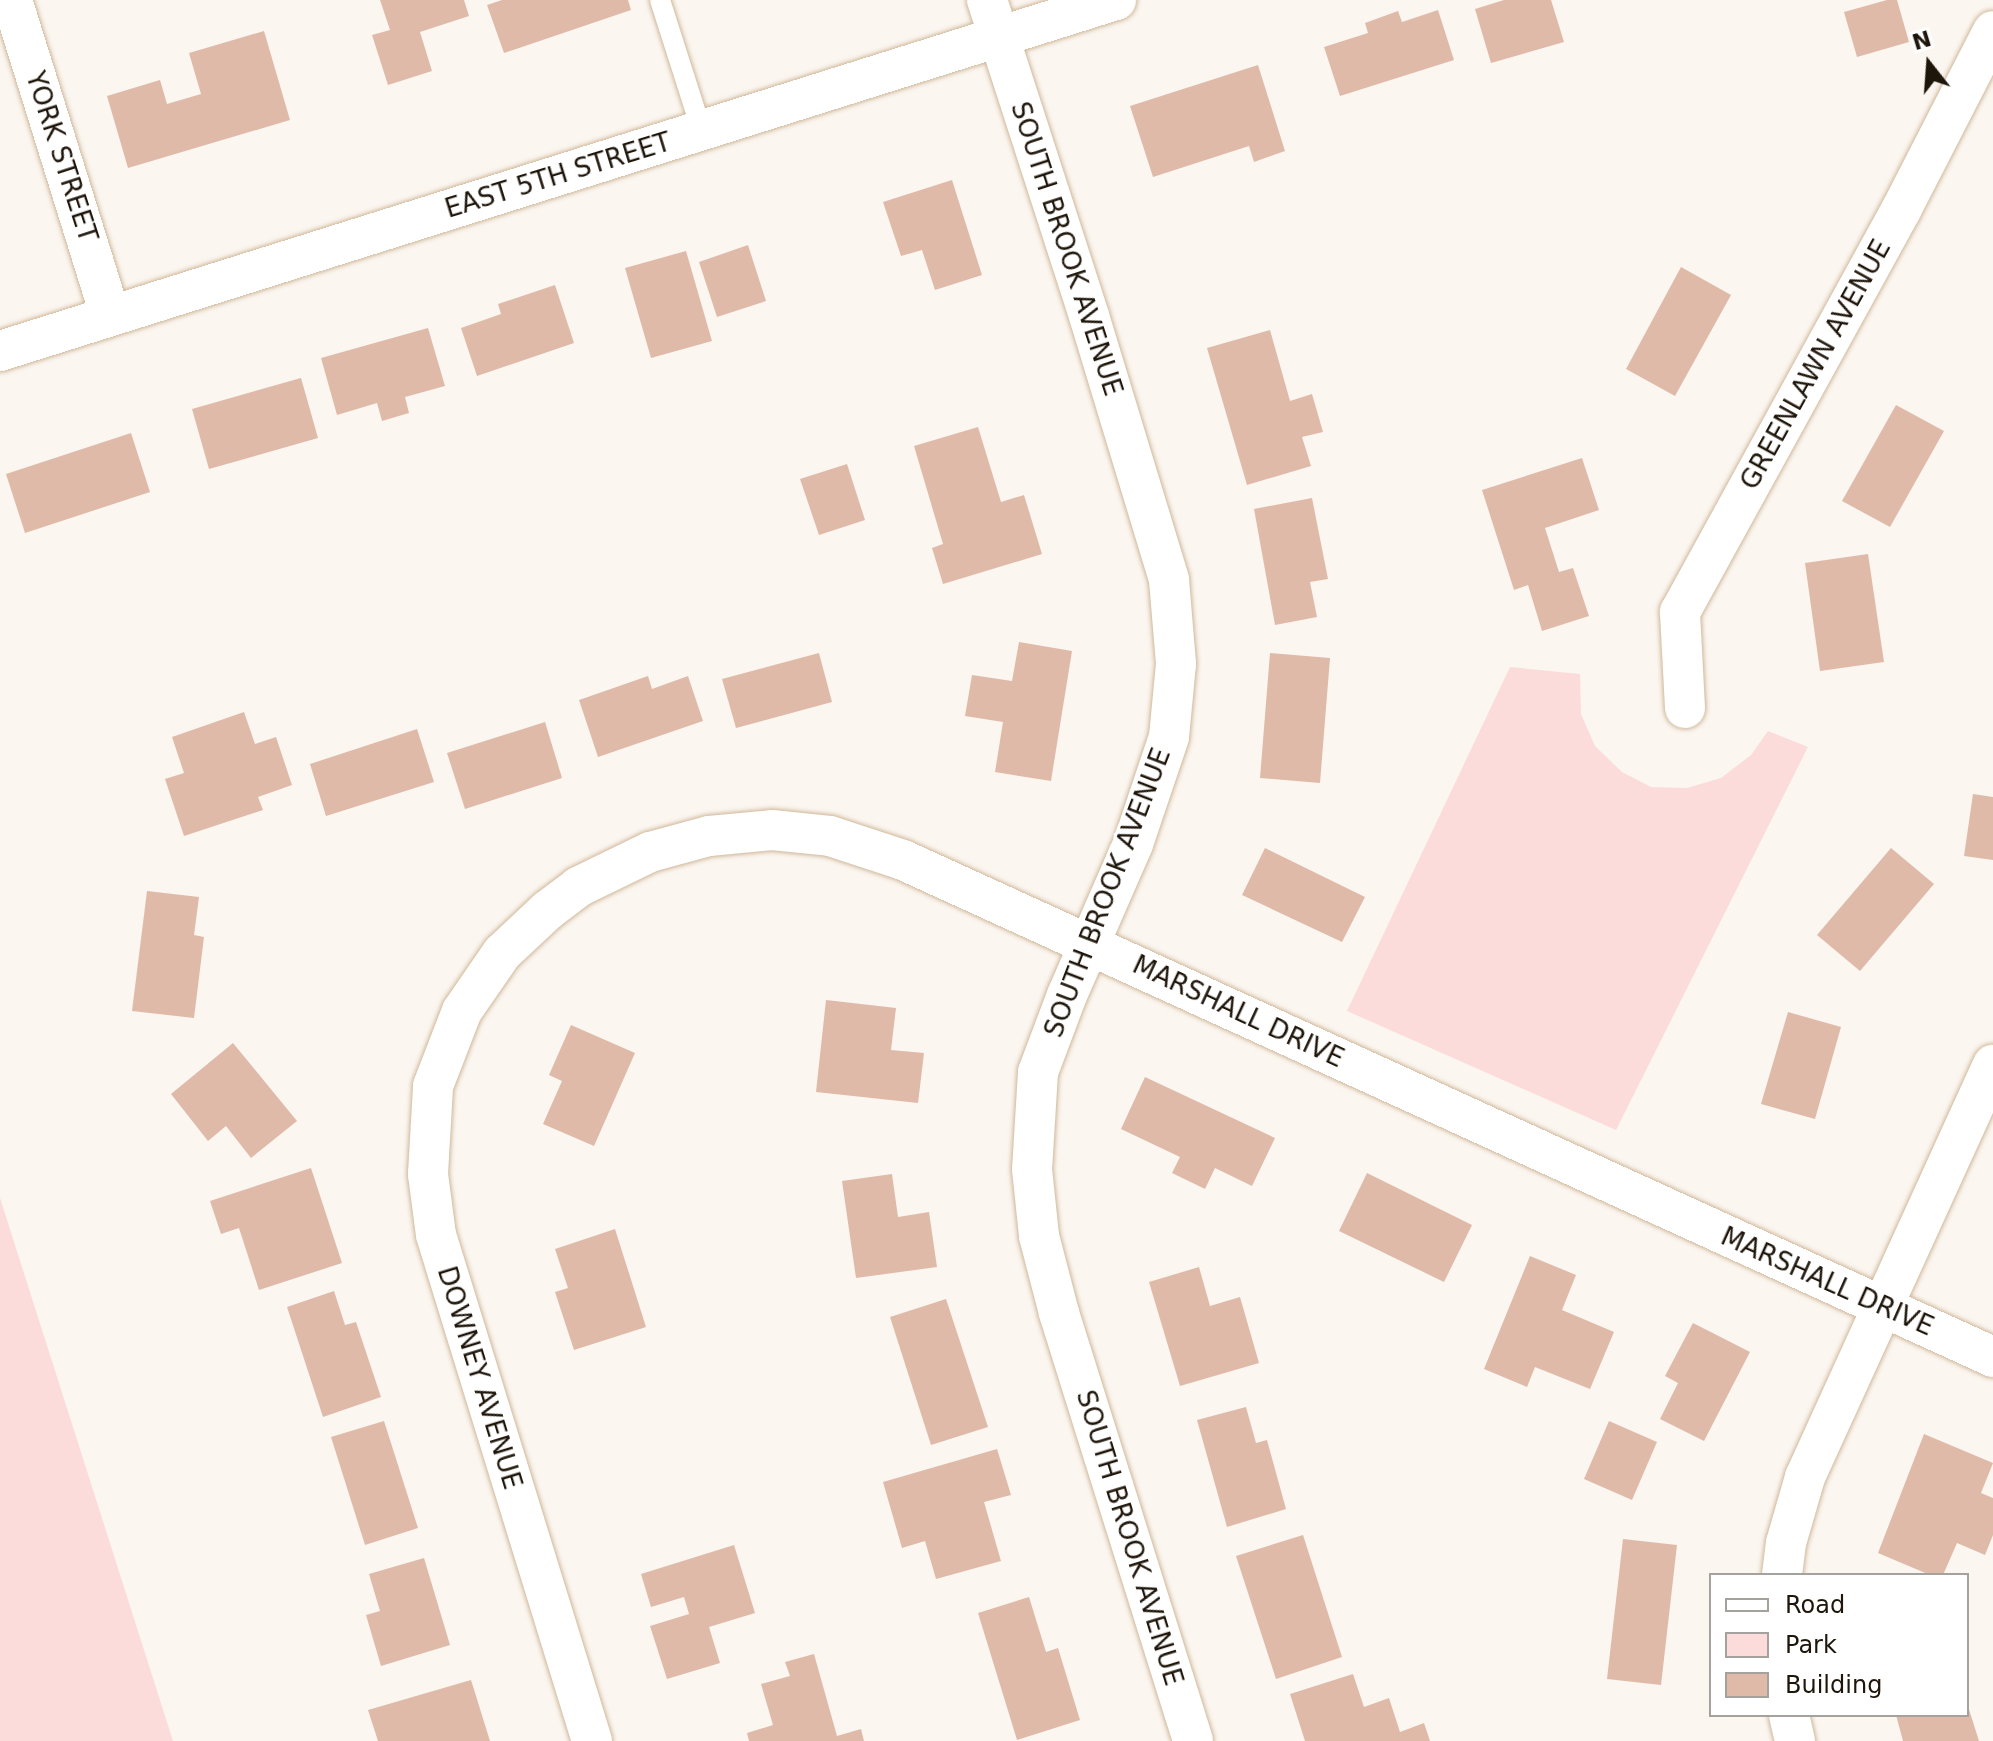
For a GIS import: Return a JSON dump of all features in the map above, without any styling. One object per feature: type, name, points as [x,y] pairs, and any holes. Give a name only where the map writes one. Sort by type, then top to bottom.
[{"type":"street","name":"YORK STREET","points":[[12,0],[110,314]]},
{"type":"street","name":"SOUTH BROOK AVENUE","points":[[987,0],[1169,580],[1176,664],[1169,737],[1133,844],[1089,943],[1038,1072],[1032,1169],[1039,1236],[1059,1313],[1193,1741]]},
{"type":"street","name":"EAST 5TH STREET","points":[[0,351],[1116,0]]},
{"type":"street","name":"GREENLAWN AVENUE","points":[[1685,708],[1680,612],[1901,210],[1993,31]]},
{"type":"street","name":"MARSHALL DRIVE","points":[[462,1011],[502,953],[578,887],[650,852],[709,836],[772,830],[830,836],[903,860],[1089,943],[1993,1357]]},
{"type":"street","name":"DOWNEY AVENUE","points":[[462,1011],[433,1086],[428,1174],[436,1235],[592,1741]]},
{"type":"street","points":[[1782,1573],[1786,1543],[1805,1477],[1993,1065]]},
{"type":"street","points":[[1789,1717],[1795,1741]]},
{"type":"lane","points":[[660,0],[702,132]]},
{"type":"green space","points":[[1510,667],[1580,674],[1581,714],[1595,746],[1622,772],[1651,787],[1687,788],[1721,778],[1751,755],[1768,731],[1808,747],[1616,1130],[1347,1011]]},
{"type":"green space","points":[[0,1198],[173,1741],[0,1741]]},
{"type":"building","points":[[380,0],[464,0],[469,16],[420,32],[432,71],[388,85],[372,35],[390,30]]},
{"type":"building","points":[[502,0],[628,0],[631,10],[504,53],[487,5]]},
{"type":"building","points":[[1504,0],[1551,0],[1564,42],[1491,63],[1475,9]]},
{"type":"building","points":[[1897,0],[1909,42],[1857,57],[1844,12]]},
{"type":"building","points":[[1438,10],[1454,60],[1340,96],[1324,47],[1368,33],[1365,23],[1398,11],[1402,22]]},
{"type":"building","points":[[264,31],[290,120],[128,168],[107,96],[160,80],[167,104],[201,94],[189,53]]},
{"type":"building","points":[[1258,65],[1285,151],[1254,162],[1249,146],[1153,177],[1130,106]]},
{"type":"building","points":[[952,180],[982,275],[935,290],[922,250],[901,256],[883,202]]},
{"type":"building","points":[[748,245],[766,301],[717,317],[699,262]]},
{"type":"building","points":[[686,251],[712,341],[651,358],[625,268]]},
{"type":"building","points":[[1681,267],[1731,295],[1675,396],[1626,369]]},
{"type":"building","points":[[555,285],[574,343],[477,376],[461,328],[501,314],[498,304]]},
{"type":"building","points":[[428,328],[445,386],[405,397],[409,413],[382,421],[377,403],[337,415],[321,358]]},
{"type":"building","points":[[1270,330],[1290,401],[1312,394],[1323,432],[1302,437],[1311,466],[1247,485],[1207,348]]},
{"type":"building","points":[[301,378],[318,438],[209,469],[192,409]]},
{"type":"building","points":[[1896,405],[1944,431],[1890,527],[1842,501]]},
{"type":"building","points":[[978,427],[1001,502],[1024,495],[1042,554],[943,584],[932,548],[943,544],[914,446]]},
{"type":"building","points":[[131,433],[150,492],[25,533],[6,474]]},
{"type":"building","points":[[1582,458],[1599,510],[1545,528],[1559,572],[1573,568],[1589,616],[1542,631],[1528,585],[1514,590],[1482,490]]},
{"type":"building","points":[[847,464],[865,520],[819,535],[800,479]]},
{"type":"building","points":[[1312,498],[1328,579],[1310,582],[1317,617],[1275,625],[1254,509]]},
{"type":"building","points":[[1868,554],[1884,662],[1820,671],[1805,563]]},
{"type":"building","points":[[1019,642],[1072,651],[1051,781],[995,772],[1003,722],[965,716],[972,675],[1012,681]]},
{"type":"building","points":[[819,653],[832,702],[736,728],[722,679]]},
{"type":"building","points":[[1270,653],[1330,658],[1320,783],[1260,778]]},
{"type":"building","points":[[648,676],[652,689],[688,676],[703,721],[598,757],[579,700]]},
{"type":"building","points":[[244,712],[255,744],[276,737],[292,785],[258,797],[263,810],[184,836],[165,779],[184,773],[172,737]]},
{"type":"building","points":[[545,722],[562,778],[465,809],[447,753]]},
{"type":"building","points":[[417,729],[434,782],[326,816],[310,764]]},
{"type":"building","points":[[1973,794],[1993,797],[1993,860],[1964,856]]},
{"type":"building","points":[[1265,848],[1365,897],[1342,942],[1242,895]]},
{"type":"building","points":[[1891,848],[1934,884],[1860,971],[1817,935]]},
{"type":"building","points":[[147,891],[199,897],[194,935],[204,937],[194,1018],[132,1011]]},
{"type":"building","points":[[826,1000],[896,1008],[891,1050],[924,1053],[918,1103],[816,1092]]},
{"type":"building","points":[[1788,1012],[1841,1027],[1815,1119],[1761,1104]]},
{"type":"building","points":[[571,1025],[635,1053],[594,1146],[543,1124],[562,1081],[549,1075]]},
{"type":"building","points":[[233,1043],[297,1121],[251,1158],[226,1126],[208,1141],[171,1094]]},
{"type":"building","points":[[1145,1077],[1275,1138],[1252,1186],[1215,1168],[1205,1189],[1172,1173],[1180,1157],[1121,1129]]},
{"type":"building","points":[[311,1168],[342,1263],[259,1290],[239,1228],[221,1234],[210,1201]]},
{"type":"building","points":[[1367,1173],[1472,1225],[1444,1282],[1339,1231]]},
{"type":"building","points":[[892,1174],[898,1217],[929,1212],[937,1267],[856,1278],[842,1181]]},
{"type":"building","points":[[615,1229],[646,1327],[574,1350],[555,1292],[568,1288],[555,1249]]},
{"type":"building","points":[[1530,1256],[1576,1275],[1562,1310],[1614,1332],[1590,1389],[1535,1367],[1527,1387],[1484,1369]]},
{"type":"building","points":[[1199,1267],[1210,1306],[1240,1297],[1259,1363],[1180,1386],[1149,1282]]},
{"type":"building","points":[[334,1291],[345,1325],[356,1322],[381,1397],[323,1417],[287,1307]]},
{"type":"building","points":[[946,1299],[988,1427],[931,1445],[890,1317]]},
{"type":"building","points":[[1693,1323],[1750,1352],[1704,1441],[1660,1419],[1678,1383],[1665,1376]]},
{"type":"building","points":[[1246,1407],[1256,1443],[1267,1440],[1286,1509],[1227,1527],[1197,1420]]},
{"type":"building","points":[[384,1421],[418,1528],[365,1545],[331,1437]]},
{"type":"building","points":[[1609,1421],[1657,1442],[1632,1500],[1584,1479]]},
{"type":"building","points":[[1924,1434],[1993,1463],[1981,1493],[1993,1498],[1993,1535],[1985,1555],[1957,1543],[1944,1573],[1925,1573],[1878,1553]]},
{"type":"building","points":[[997,1449],[1011,1495],[984,1502],[1001,1561],[936,1579],[925,1541],[902,1548],[883,1482]]},
{"type":"building","points":[[1303,1535],[1342,1657],[1276,1679],[1236,1556]]},
{"type":"building","points":[[1623,1539],[1677,1545],[1661,1685],[1607,1679]]},
{"type":"building","points":[[734,1545],[755,1613],[709,1627],[720,1663],[667,1679],[650,1626],[689,1614],[684,1597],[651,1607],[641,1574]]},
{"type":"building","points":[[424,1558],[450,1645],[381,1666],[366,1615],[380,1611],[369,1574]]},
{"type":"building","points":[[1029,1597],[1046,1652],[1058,1648],[1080,1720],[1017,1740],[978,1613]]},
{"type":"building","points":[[814,1654],[837,1736],[861,1729],[864,1741],[749,1741],[747,1733],[773,1725],[761,1684],[790,1676],[785,1662]]},
{"type":"building","points":[[1353,1674],[1364,1707],[1389,1698],[1400,1732],[1424,1723],[1430,1741],[1305,1741],[1290,1694]]},
{"type":"building","points":[[471,1680],[490,1741],[378,1741],[368,1710]]},
{"type":"building","points":[[1969,1709],[1979,1741],[1903,1741],[1897,1717],[1969,1717]]}]
